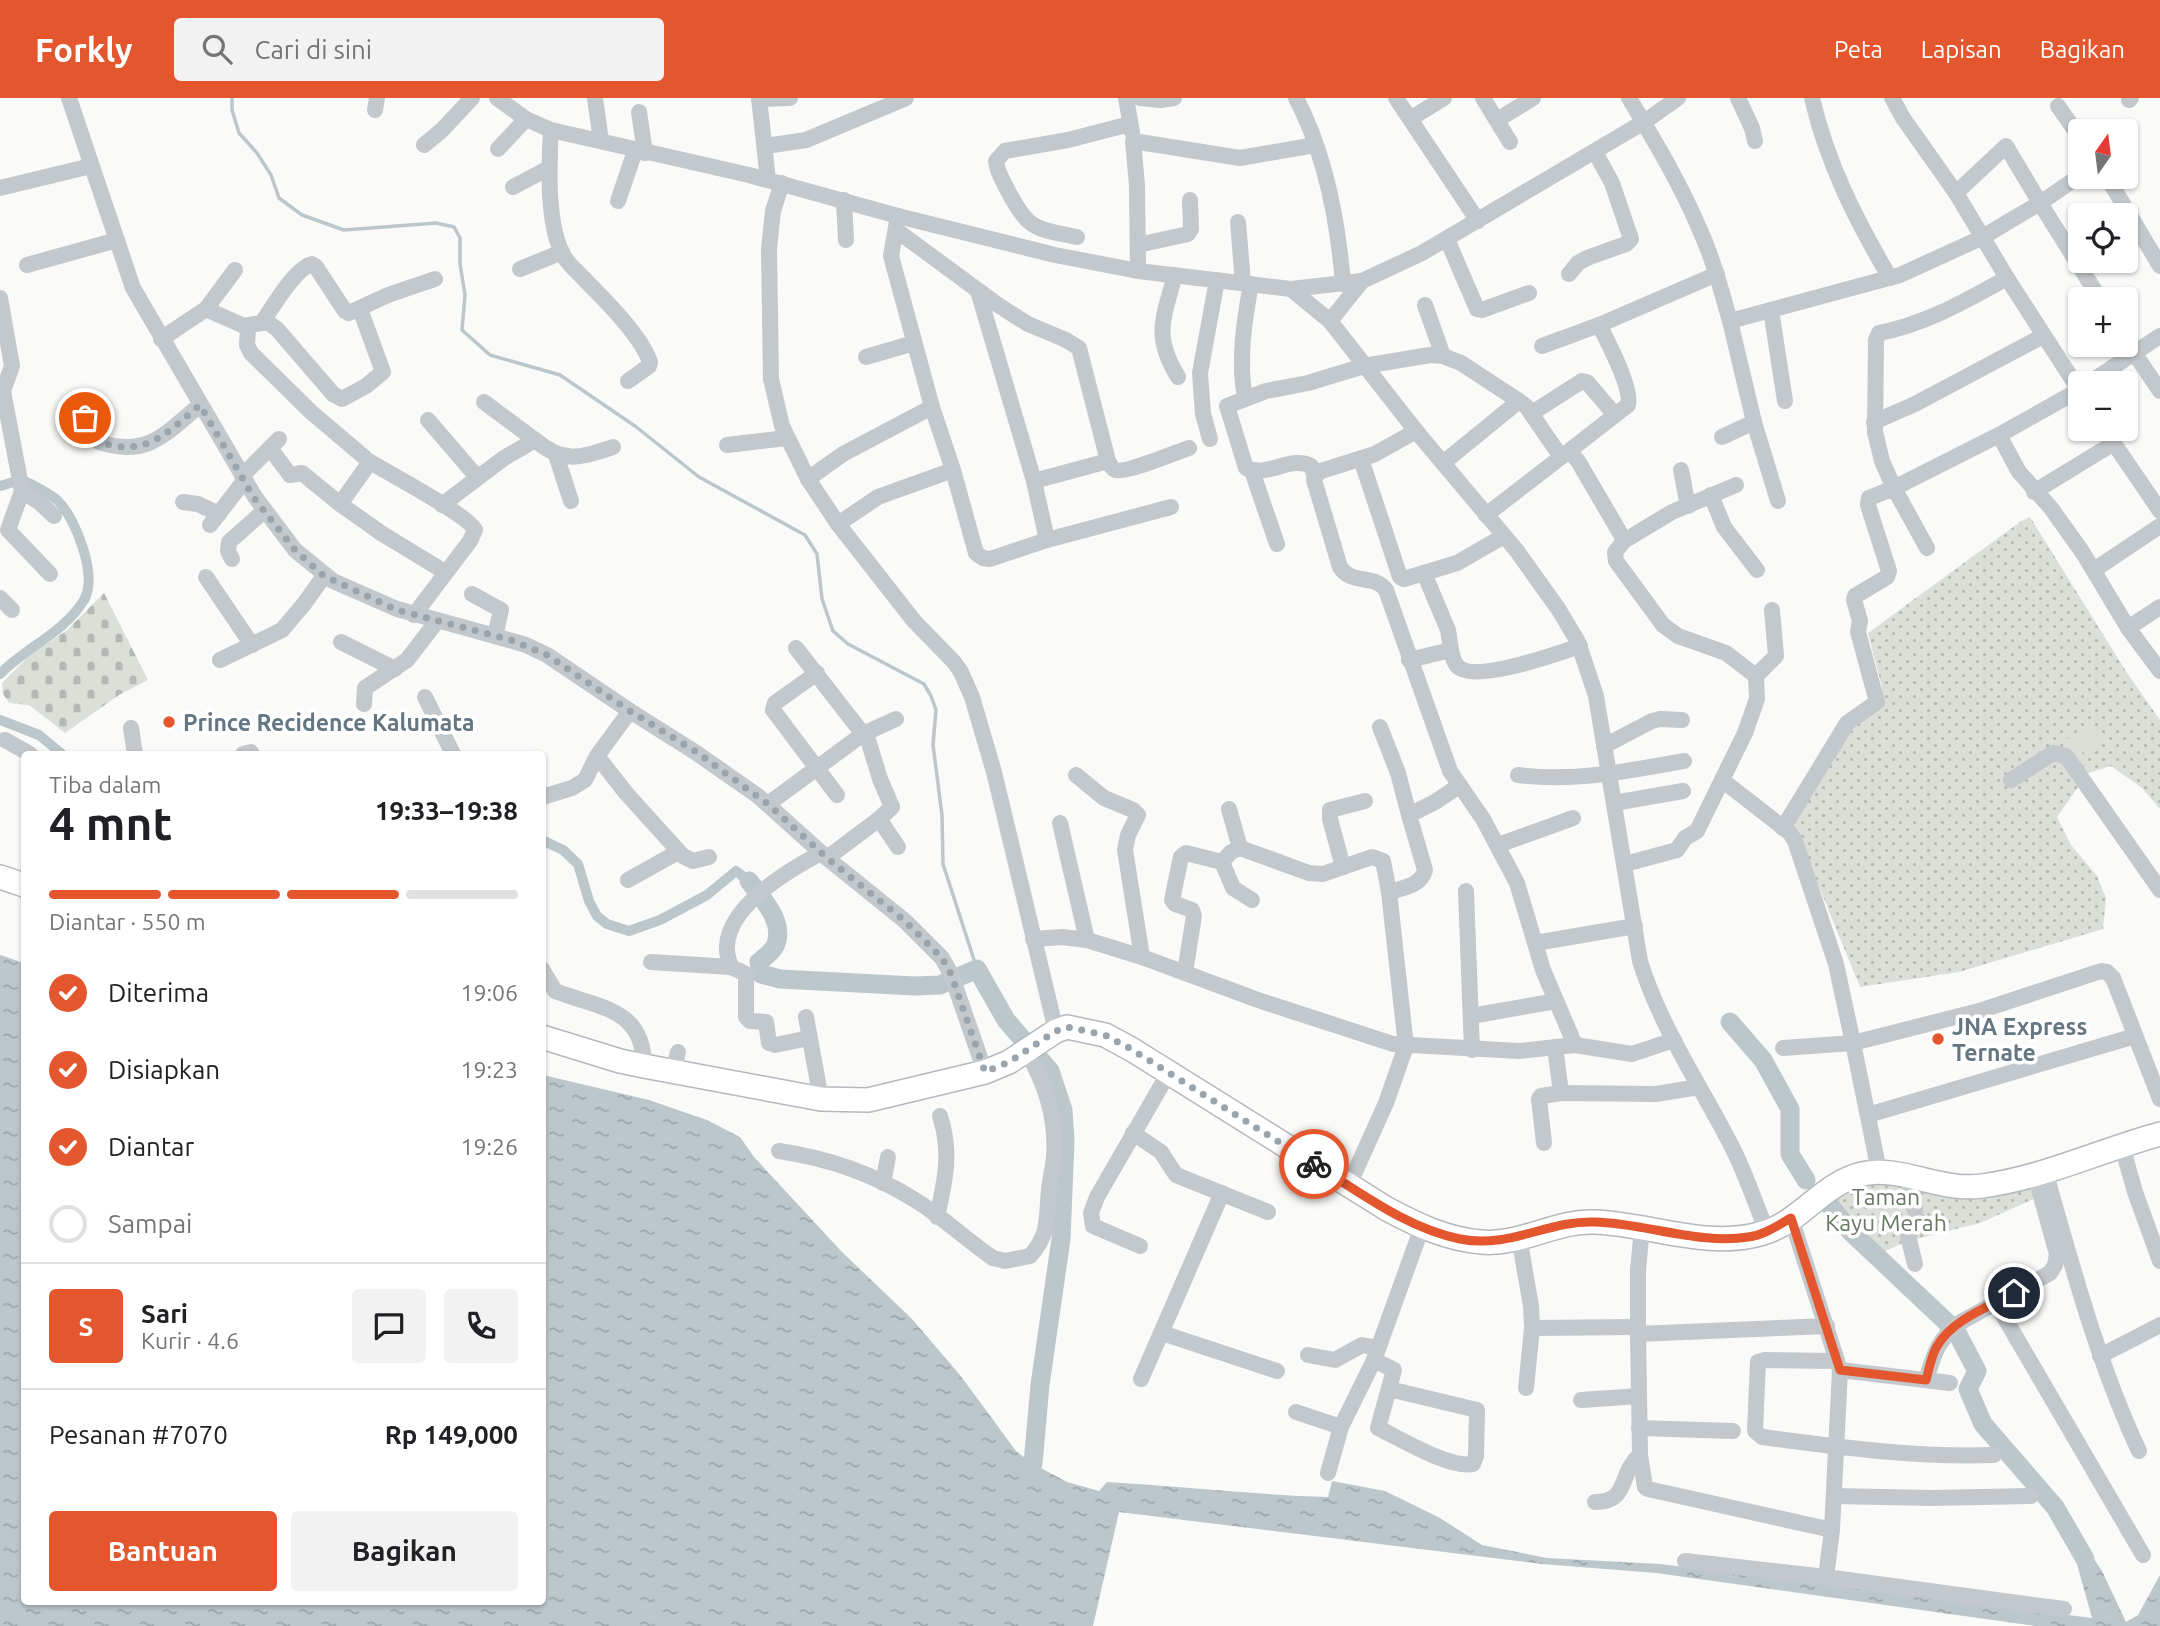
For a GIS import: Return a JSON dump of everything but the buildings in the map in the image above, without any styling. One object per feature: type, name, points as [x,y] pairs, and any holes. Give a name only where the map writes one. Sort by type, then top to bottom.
[{"type":"highway","points":[[0,877],[21,884]]},
{"type":"highway","points":[[546,1038],[644,1066],[675,1062],[821,1099],[869,1100],[985,1072],[1067,1027],[1105,1035],[1387,1209],[1422,1227],[1460,1239],[1484,1242],[1519,1237],[1572,1223],[1595,1222],[1720,1238],[1748,1238],[1767,1232],[1833,1186],[1855,1176],[1879,1171],[1948,1187],[1981,1187],[2040,1172],[2160,1134]]},
{"type":"street","points":[[69,98],[133,288],[243,478],[264,511],[295,550],[324,576],[357,593],[414,615],[495,636],[547,655],[695,751],[768,804],[932,946],[953,980],[985,1072]]},
{"type":"street","points":[[424,145],[472,98]]},
{"type":"street","points":[[497,98],[526,119],[551,130],[716,167],[844,200],[897,223],[1138,271],[1291,289],[1362,281],[1422,253],[1595,152],[1678,98]]},
{"type":"street","points":[[595,98],[601,141]]},
{"type":"street","points":[[779,1151],[825,1159],[883,1183],[916,1200],[993,1258],[1005,1261],[1030,1256],[1045,1235],[1054,1158],[1053,1121],[1038,1072],[1033,939],[994,772],[972,697],[954,662],[914,621],[838,524],[808,479],[786,438],[772,388],[769,229],[775,182],[766,146],[759,98],[790,98]]},
{"type":"street","points":[[766,146],[806,139],[906,98]]},
{"type":"street","points":[[1126,98],[1133,141],[1138,271]]},
{"type":"street","points":[[1140,98],[1174,98]]},
{"type":"street","points":[[1296,98],[1325,176],[1339,232],[1343,284]]},
{"type":"street","points":[[1395,98],[1478,220]]},
{"type":"street","points":[[1410,119],[1444,98]]},
{"type":"street","points":[[1483,98],[1510,142]]},
{"type":"street","points":[[1497,120],[1533,98]]},
{"type":"street","points":[[1629,98],[1700,228],[1717,274],[1754,422],[1778,501]]},
{"type":"street","points":[[1738,98],[1752,128],[1755,142]]},
{"type":"street","points":[[1812,98],[1824,146],[1839,183],[1890,278]]},
{"type":"street","points":[[1892,98],[1956,193],[2043,336],[2069,371]]},
{"type":"street","points":[[2058,106],[2068,120]]},
{"type":"street","points":[[618,201],[640,152],[639,112]]},
{"type":"street","points":[[498,149],[526,119]]},
{"type":"street","points":[[1077,237],[1033,226],[1023,219],[1002,180],[996,161],[1005,150],[1068,140],[1130,124]]},
{"type":"street","points":[[551,130],[549,169],[554,217],[562,252],[572,267],[616,312],[649,358],[649,366],[628,381]]},
{"type":"street","points":[[1133,141],[1240,158],[1315,145]]},
{"type":"street","points":[[1956,193],[2006,146],[2092,287]]},
{"type":"street","points":[[1569,274],[1578,263],[1626,244],[1631,239],[1612,183],[1595,152]]},
{"type":"street","points":[[0,188],[91,166]]},
{"type":"street","points":[[513,187],[549,169]]},
{"type":"street","points":[[1730,321],[1840,289],[1890,278],[1981,238],[2068,184]]},
{"type":"street","points":[[2114,189],[2160,266]]},
{"type":"street","points":[[844,200],[846,240]]},
{"type":"street","points":[[1138,245],[1188,234],[1191,229],[1190,200]]},
{"type":"street","points":[[1238,222],[1247,284],[1242,351],[1245,398]]},
{"type":"street","points":[[897,223],[978,291],[1028,324],[1079,348],[1112,468],[1120,471],[1189,448]]},
{"type":"street","points":[[897,223],[891,256],[932,407],[976,553],[990,559],[1047,540],[1171,507]]},
{"type":"street","points":[[1447,239],[1478,309],[1482,310],[1528,293]]},
{"type":"street","points":[[27,265],[117,240]]},
{"type":"street","points":[[520,268],[562,252]]},
{"type":"street","points":[[414,615],[470,541],[475,530],[469,521],[370,463],[311,412],[251,353],[247,345],[255,324],[307,264],[316,267],[345,311],[354,313],[388,295],[435,279]]},
{"type":"street","points":[[161,339],[205,309],[235,270]]},
{"type":"street","points":[[1542,346],[1599,325],[1717,274]]},
{"type":"street","points":[[1175,275],[1161,333],[1166,357],[1178,377]]},
{"type":"street","points":[[1927,548],[1882,461],[1874,422],[1876,340],[1879,333],[1910,326],[1951,309],[2007,278]]},
{"type":"street","points":[[1210,439],[1203,414],[1200,373],[1217,280]]},
{"type":"street","points":[[1330,321],[1362,281]]},
{"type":"street","points":[[1291,289],[1330,321],[1539,581],[1580,646],[1596,696],[1640,961],[1649,990],[1660,1017],[1732,1147],[1767,1232]]},
{"type":"street","points":[[978,291],[1034,481],[1047,540]]},
{"type":"street","points":[[0,298],[12,366],[4,390],[21,482],[3,530],[50,574]]},
{"type":"street","points":[[1425,305],[1443,356]]},
{"type":"street","points":[[205,309],[278,330],[325,385],[342,399],[358,391],[383,372],[360,309]]},
{"type":"street","points":[[1771,310],[1785,401]]},
{"type":"street","points":[[1486,515],[1628,405],[1630,400],[1599,325]]},
{"type":"street","points":[[1874,422],[1915,404],[2043,336]]},
{"type":"street","points":[[2138,344],[2160,336]]},
{"type":"street","points":[[866,357],[914,343]]},
{"type":"street","points":[[1277,544],[1252,471],[1245,466],[1227,410],[1229,404],[1266,391],[1308,383],[1364,366],[1430,355],[1443,356],[1461,363],[1526,406],[1565,454],[1578,461],[1624,541]]},
{"type":"street","points":[[2103,371],[2119,357]]},
{"type":"street","points":[[2137,357],[2160,391]]},
{"type":"street","points":[[1532,414],[1583,381],[1587,382],[1615,415]]},
{"type":"street","points":[[1776,822],[1847,723],[1877,702],[1858,632],[1860,621],[1854,598],[1889,573],[1889,565],[1868,500],[1873,495],[1894,488],[2068,397]]},
{"type":"street","points":[[79,398],[85,418],[99,442],[131,448],[154,441],[200,405]]},
{"type":"street","points":[[1443,463],[1519,401]]},
{"type":"street","points":[[484,402],[556,455],[585,456],[613,447]]},
{"type":"street","points":[[808,479],[844,454],[932,407]]},
{"type":"street","points":[[428,419],[477,477]]},
{"type":"street","points":[[1722,437],[1754,422]]},
{"type":"street","points":[[1315,476],[1332,467],[1384,450],[1416,431]]},
{"type":"street","points":[[1998,435],[2019,472],[2051,508],[2160,671]]},
{"type":"street","points":[[727,445],[786,438]]},
{"type":"street","points":[[442,505],[504,457],[535,440]]},
{"type":"street","points":[[183,502],[198,504],[214,519],[243,478],[275,443],[290,475],[302,473],[381,533],[445,572]]},
{"type":"street","points":[[2034,492],[2114,443],[2160,512]]},
{"type":"street","points":[[556,455],[571,501]]},
{"type":"street","points":[[1361,459],[1398,574],[1404,579],[1457,563],[1504,536]]},
{"type":"street","points":[[1034,481],[1108,461]]},
{"type":"street","points":[[1252,471],[1300,462],[1311,466],[1340,567],[1350,577],[1382,585],[1386,590],[1446,760],[1459,786],[1483,819],[1517,883],[1535,943],[1575,1045]]},
{"type":"street","points":[[340,504],[370,463]]},
{"type":"street","points":[[838,524],[878,497],[953,470]]},
{"type":"street","points":[[1681,470],[1688,506]]},
{"type":"street","points":[[21,482],[54,516]]},
{"type":"street","points":[[1736,485],[1688,506],[1624,541],[1615,552],[1616,561],[1663,625],[1678,636],[1726,653],[1756,676]]},
{"type":"street","points":[[1711,495],[1724,527],[1757,570]]},
{"type":"street","points":[[232,559],[228,551],[229,542],[264,511]]},
{"type":"street","points":[[2094,570],[2160,526]]},
{"type":"street","points":[[1424,573],[1448,631],[1451,650],[1458,667],[1483,670],[1522,664],[1580,646]]},
{"type":"street","points":[[220,660],[282,630],[324,576]]},
{"type":"street","points":[[206,577],[252,645]]},
{"type":"street","points":[[472,594],[499,608],[495,636]]},
{"type":"street","points":[[2129,628],[2160,607]]},
{"type":"street","points":[[1625,864],[1677,850],[1685,838],[1697,831],[1745,733],[1757,699],[1756,676],[1776,656],[1772,610]]},
{"type":"street","points":[[363,704],[366,688],[417,650],[437,621]]},
{"type":"street","points":[[341,642],[395,669]]},
{"type":"street","points":[[731,967],[726,949],[728,936],[758,894],[776,880],[824,855],[879,820],[889,811],[892,803],[880,779],[864,733],[796,648]]},
{"type":"street","points":[[1409,660],[1451,650]]},
{"type":"street","points":[[817,673],[772,707],[837,795]]},
{"type":"street","points":[[425,697],[452,751]]},
{"type":"street","points":[[546,796],[586,780],[597,756],[630,711]]},
{"type":"street","points":[[768,804],[864,733],[896,719]]},
{"type":"street","points":[[1604,746],[1653,721],[1682,720]]},
{"type":"street","points":[[1380,727],[1398,773],[1425,870],[1418,883],[1389,892]]},
{"type":"street","points":[[131,728],[135,751]]},
{"type":"street","points":[[5,740],[26,751]]},
{"type":"street","points":[[2011,780],[2053,753],[2067,756],[2160,890]]},
{"type":"street","points":[[597,756],[678,852],[693,861],[709,857]]},
{"type":"street","points":[[1518,775],[1537,778],[1609,774],[1684,761]]},
{"type":"street","points":[[1076,775],[1104,798],[1133,810],[1138,815],[1128,835],[1125,850],[1142,957]]},
{"type":"street","points":[[1722,780],[1790,834],[1800,851],[1836,964],[1879,1171]]},
{"type":"street","points":[[1409,815],[1459,786]]},
{"type":"street","points":[[1615,803],[1683,791]]},
{"type":"street","points":[[1343,867],[1330,820],[1330,810],[1365,801]]},
{"type":"street","points":[[1229,809],[1240,848]]},
{"type":"street","points":[[1498,845],[1573,818]]},
{"type":"street","points":[[879,820],[898,847]]},
{"type":"street","points":[[1060,823],[1087,940]]},
{"type":"street","points":[[1222,863],[1231,852],[1240,848],[1309,873],[1323,874],[1377,857],[1383,861],[1389,892],[1406,1046],[1386,1104],[1349,1185]]},
{"type":"street","points":[[628,880],[678,852]]},
{"type":"street","points":[[1185,972],[1194,916],[1192,910],[1175,904],[1172,900],[1181,857],[1186,853],[1222,863]]},
{"type":"street","points":[[1222,863],[1233,888],[1252,900]]},
{"type":"street","points":[[1466,891],[1472,1050]]},
{"type":"street","points":[[1535,943],[1635,926]]},
{"type":"street","points":[[1033,939],[1062,937],[1087,940],[1393,1044],[1519,1051],[1575,1045],[1632,1054],[1674,1040]]},
{"type":"street","points":[[651,962],[731,967],[746,974],[746,1017],[750,1021],[766,1021],[769,1043],[775,1045],[809,1038]]},
{"type":"street","points":[[1783,1048],[1853,1043],[1979,1012],[2101,971],[2107,972],[2113,978],[2160,1099]]},
{"type":"street","points":[[546,977],[555,992],[607,1008],[628,1022],[643,1045],[644,1066]]},
{"type":"street","points":[[1471,1016],[1556,1001]]},
{"type":"street","points":[[806,1017],[821,1099]]},
{"type":"street","points":[[1868,1115],[2135,1036]]},
{"type":"street","points":[[1555,1047],[1561,1093]]},
{"type":"street","points":[[1139,1246],[1101,1231],[1093,1226],[1091,1221],[1097,1197],[1168,1074]]},
{"type":"street","points":[[1544,1143],[1540,1097],[1561,1093],[1656,1094],[1699,1087]]},
{"type":"street","points":[[937,1217],[948,1152],[947,1135],[940,1116]]},
{"type":"street","points":[[1133,1133],[1161,1152],[1176,1175],[1268,1212]]},
{"type":"street","points":[[2122,1146],[2160,1261]]},
{"type":"street","points":[[883,1183],[888,1157]]},
{"type":"street","points":[[1926,1380],[1935,1349],[1953,1328],[2050,1273],[2055,1265],[2057,1254],[2040,1172]]},
{"type":"street","points":[[2040,1172],[2100,1356],[2121,1413],[2139,1451]]},
{"type":"street","points":[[1909,1178],[1917,1221],[1908,1236],[1915,1264]]},
{"type":"street","points":[[1141,1379],[1222,1193]]},
{"type":"street","points":[[1800,1211],[1838,1365],[1837,1446],[1826,1577]]},
{"type":"street","points":[[1328,1473],[1341,1427],[1376,1354],[1422,1227]]},
{"type":"street","points":[[1642,1228],[1637,1270],[1639,1428],[1645,1487],[1832,1530]]},
{"type":"street","points":[[1519,1237],[1531,1306],[1532,1328],[1526,1388]]},
{"type":"street","points":[[1996,1303],[2143,1555]]},
{"type":"street","points":[[2100,1356],[2160,1325]]},
{"type":"street","points":[[1532,1328],[1638,1331],[1827,1326]]},
{"type":"street","points":[[1162,1333],[1277,1371]]},
{"type":"street","points":[[1308,1356],[1335,1360],[1362,1345],[1376,1354],[1394,1370],[1378,1429],[1452,1462],[1473,1464],[1476,1456],[1477,1410],[1390,1389]]},
{"type":"street","points":[[1950,1383],[1838,1365],[1765,1360],[1758,1362],[1755,1431],[1762,1437],[1837,1446],[1965,1456],[1994,1455]]},
{"type":"street","points":[[1581,1400],[1639,1396]]},
{"type":"street","points":[[1296,1412],[1341,1427]]},
{"type":"street","points":[[1639,1428],[1733,1431]]},
{"type":"street","points":[[1595,1502],[1605,1502],[1617,1496],[1629,1466],[1640,1455]]},
{"type":"street","points":[[1834,1496],[2031,1496]]},
{"type":"street","points":[[1685,1561],[2064,1609]]},
{"type":"green space","points":[[2030,517],[2127,673],[2160,720],[2160,809],[2142,788],[2111,766],[2088,773],[2057,817],[2071,845],[2097,876],[2106,898],[2103,929],[1959,972],[1860,987],[1792,821],[1856,721],[1882,708],[1882,687],[1868,633]]},
{"type":"green space","points":[[104,593],[148,680],[119,695],[65,733],[29,705],[9,703],[3,694],[2,683],[28,657],[67,630]]},
{"type":"green space","points":[[2092,722],[2103,738],[2075,758],[2064,741]]},
{"type":"green space","name":"Taman Kayu Merah","points":[[2030,1169],[2038,1197],[1980,1223],[1908,1241],[1878,1254],[1852,1229],[1832,1204],[1836,1187]]},
{"type":"water","points":[[0,955],[21,962],[21,1605],[546,1605],[546,1076],[649,1100],[707,1120],[740,1137],[754,1157],[842,1252],[912,1319],[960,1375],[1016,1451],[1033,1464],[1067,1482],[1099,1491],[1107,1482],[1328,1497],[1332,1481],[1385,1491],[1440,1518],[1482,1545],[1547,1558],[1660,1564],[2092,1618],[2070,1539],[2077,1534],[2102,1571],[2126,1622],[2138,1615],[2160,1575],[2160,1626],[2036,1626],[1656,1573],[1542,1564],[1119,1512],[1093,1626],[0,1626]]},
{"type":"waterway","points":[[232,98],[232,110],[239,133],[257,153],[271,175],[279,198],[302,215],[344,230],[436,223],[454,227],[460,238],[460,264],[465,295],[462,330],[490,355],[560,375],[635,426],[699,477],[805,535],[817,554],[822,599],[833,631],[848,644],[924,684],[931,696],[936,710],[933,745],[942,815],[943,864],[977,969]]},
{"type":"waterway","points":[[0,486],[23,481],[58,501],[78,534],[87,563],[88,577],[88,590],[76,611],[56,631],[0,674]]},
{"type":"waterway","points":[[0,720],[39,735],[58,751]]},
{"type":"waterway","points":[[546,842],[563,850],[578,864],[589,901],[597,916],[607,924],[629,931],[660,920],[707,895],[736,871],[749,881]]},
{"type":"waterway","points":[[749,881],[771,911],[777,929],[775,946],[759,962],[761,974],[780,979],[915,986],[940,985],[977,969],[1006,1020],[1050,1071],[1063,1110],[1065,1141],[1061,1239],[1040,1385],[1033,1464]]},
{"type":"waterway","points":[[1730,1022],[1763,1060],[1790,1109],[1790,1154],[1806,1180]]},
{"type":"waterway","points":[[1828,1203],[1851,1232],[1956,1331],[1977,1371],[1968,1389],[1983,1424],[2055,1507],[2085,1559]]},
{"type":"way so far","points":[[85,418],[99,442],[131,448],[154,441],[200,405],[254,498],[295,550],[324,576],[397,610],[511,640],[547,655],[727,774],[768,804],[827,858],[932,946],[951,974],[985,1072],[1009,1062],[1056,1031],[1067,1027],[1105,1035],[1314,1164]]},
{"type":"place","name":"Prince Recidence Kalumata","points":[[169,722]]},
{"type":"place","name":"JNA Express Ternate","points":[[1938,1039]]},
{"type":"route","points":[[1314,1164],[1418,1226],[1460,1239],[1484,1242],[1508,1240],[1572,1223],[1595,1222],[1720,1238],[1748,1238],[1767,1232],[1791,1218],[1840,1370],[1926,1380],[1935,1349],[1946,1333],[2014,1293]]}]
